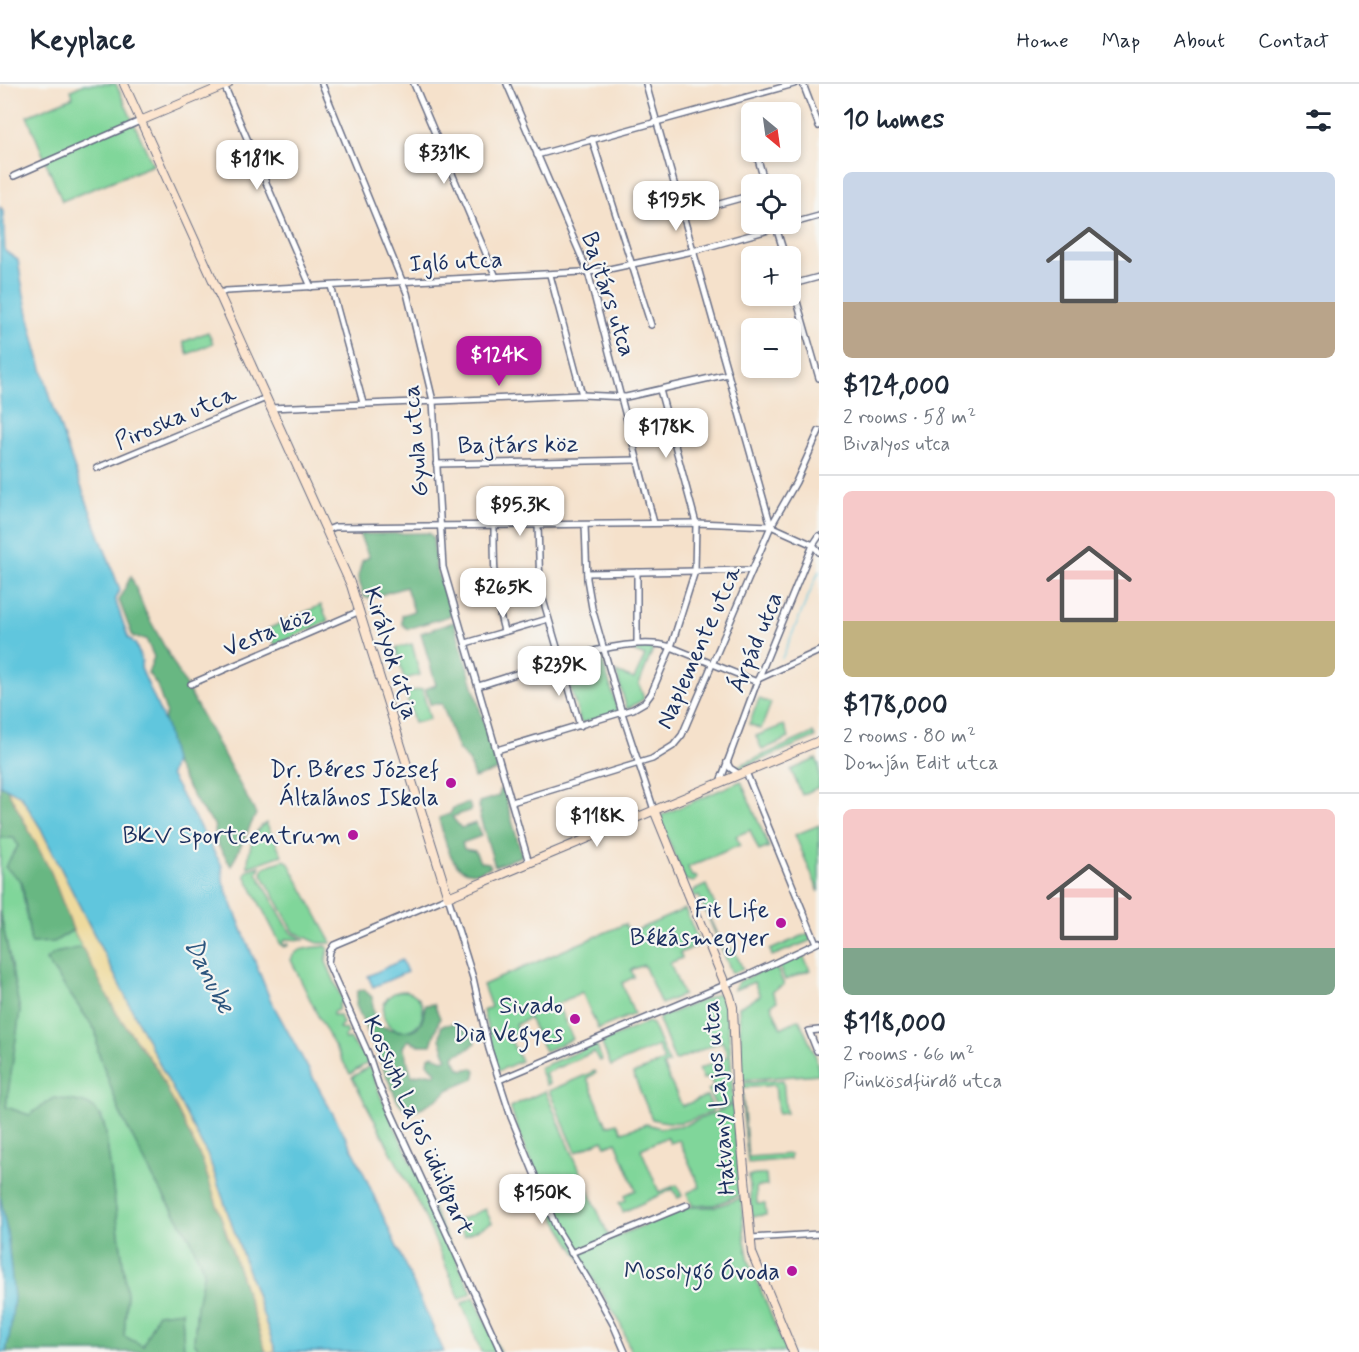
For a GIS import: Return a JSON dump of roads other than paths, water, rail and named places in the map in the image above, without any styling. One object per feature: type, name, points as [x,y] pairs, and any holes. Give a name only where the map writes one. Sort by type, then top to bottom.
[{"type":"street","name":"Királyok útja","points":[[124,84],[344,569],[360,611],[473,978],[489,1049],[511,1117],[556,1227],[608,1314],[625,1352]]},
{"type":"street","name":"Gyula utca","points":[[322,84],[402,281],[433,401],[441,556],[445,578],[529,863]]},
{"type":"street","points":[[414,84],[496,277]]},
{"type":"street","name":"Bajtárs utca","points":[[507,84],[588,272],[654,523]]},
{"type":"street","points":[[646,84],[771,526]]},
{"type":"street","points":[[537,154],[794,84]]},
{"type":"street","points":[[803,84],[819,126]]},
{"type":"street","points":[[14,176],[225,85],[311,287]]},
{"type":"street","points":[[592,139],[651,325]]},
{"type":"street","points":[[683,214],[741,198]]},
{"type":"street","name":"Igló utca","points":[[801,220],[819,216]]},
{"type":"street","name":"Igló utca","points":[[218,294],[226,291],[588,272],[693,251],[749,234]]},
{"type":"street","points":[[550,274],[582,395]]},
{"type":"street","points":[[801,282],[819,277]]},
{"type":"street","points":[[331,286],[363,403]]},
{"type":"street","points":[[799,306],[819,378]]},
{"type":"street","points":[[270,408],[582,395],[626,397],[728,374]]},
{"type":"street","points":[[497,750],[622,713],[638,707],[648,698],[671,646],[695,571],[696,523],[660,390]]},
{"type":"street","name":"Piroska utca","points":[[97,468],[266,398]]},
{"type":"street","name":"Naplemente utca","points":[[512,802],[638,764],[661,755],[679,740],[771,526],[796,482],[819,431]]},
{"type":"street","name":"Bajtárs köz","points":[[436,464],[637,460]]},
{"type":"street","points":[[327,530],[335,527],[654,523],[771,526],[813,545],[819,552]]},
{"type":"street","points":[[538,525],[540,589],[580,726]]},
{"type":"street","points":[[585,525],[591,608],[654,810]]},
{"type":"street","points":[[494,526],[495,587],[504,631]]},
{"type":"street","name":"Árpád utca","points":[[720,783],[767,657],[813,545],[819,537]]},
{"type":"street","points":[[587,573],[752,570]]},
{"type":"street","points":[[637,572],[637,643]]},
{"type":"street","name":"Vesta köz","points":[[191,684],[360,611]]},
{"type":"street","points":[[466,643],[548,619]]},
{"type":"street","points":[[478,686],[603,649],[637,643],[671,646],[758,680],[819,651]]},
{"type":"street","points":[[767,657],[770,664],[777,669]]},
{"type":"street","points":[[448,897],[819,741]]},
{"type":"street","points":[[499,1080],[818,943],[742,773],[730,768],[727,762]]},
{"type":"street","name":"Hatvany Lajos utca","points":[[654,810],[726,984],[733,1007],[736,1083],[750,1238],[755,1260],[793,1352]]},
{"type":"street","name":"Kossuth Lajos üdülőpart","points":[[448,897],[334,945],[330,951],[328,963],[368,1053],[379,1086],[501,1352]]},
{"type":"street","points":[[819,1030],[809,1031],[819,1051]]},
{"type":"street","points":[[572,1253],[687,1205]]},
{"type":"street","points":[[750,1238],[819,1234]]},
{"type":"water","name":"Danube","points":[[0,207],[3,210],[5,251],[18,260],[35,345],[60,428],[120,590],[115,599],[128,637],[136,645],[142,661],[141,668],[166,726],[174,761],[170,775],[222,866],[223,882],[270,999],[356,1156],[444,1352],[276,1352],[209,1158],[40,827],[21,796],[0,785]]},
{"type":"water","points":[[402,960],[407,972],[373,987],[368,976]]},
{"type":"water","points":[[0,1196],[7,1232],[14,1298],[6,1352],[0,1352]]},
{"type":"waterway","points":[[782,658],[819,571]]},
{"type":"place","name":"Dr. Béres József Általános Iskola","points":[[451,783]]},
{"type":"place","name":"BKV Sportcentrum","points":[[353,835]]},
{"type":"place","name":"Fit Life Békásmegyer","points":[[781,923]]},
{"type":"place","name":"Sivado Dia Vegyes","points":[[575,1019]]},
{"type":"place","name":"Mosolygó Óvoda","points":[[792,1271]]}]
